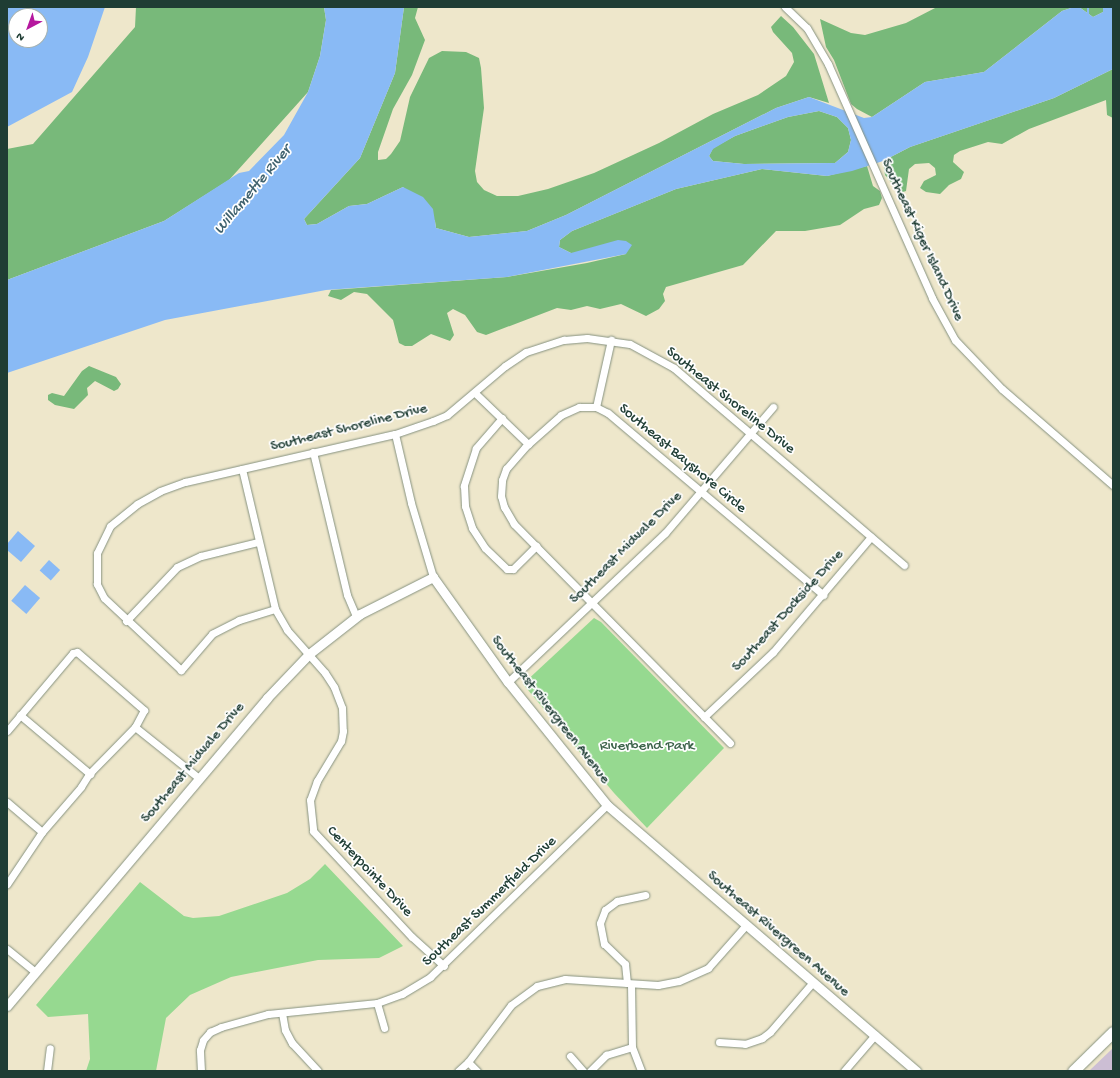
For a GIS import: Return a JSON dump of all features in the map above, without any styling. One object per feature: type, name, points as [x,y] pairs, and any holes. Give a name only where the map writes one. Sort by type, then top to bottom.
[{"type":"highway","points":[[1073,1071],[1113,1032]]},
{"type":"street","name":"Southeast Kiger Island Drive","points":[[785,7],[807,28],[828,64],[938,311],[964,351],[1002,389],[1113,484]]},
{"type":"street","name":"Southeast Shoreline Drive","points":[[275,609],[239,620],[212,634],[181,670],[126,621],[104,598],[97,584],[97,553],[110,526],[137,504],[160,491],[185,482],[395,434],[447,415],[475,393],[505,366],[526,352],[564,340],[587,338],[611,340],[643,350],[674,368],[904,565]]},
{"type":"street","points":[[596,407],[611,340]]},
{"type":"street","points":[[475,393],[528,444]]},
{"type":"street","name":"Southeast Bayshore Circle","points":[[730,743],[514,524],[504,507],[501,496],[502,480],[506,469],[528,444],[561,415],[579,407],[596,407],[608,413],[823,594]]},
{"type":"street","name":"Southeast Midvale Drive","points":[[508,682],[639,560],[773,407]]},
{"type":"street","points":[[502,418],[476,448],[464,486],[464,506],[477,535],[485,548],[507,569],[513,569],[536,546]]},
{"type":"street","name":"Southeast Rivergreen Avenue","points":[[395,434],[410,503],[433,577],[508,682],[607,805],[916,1071]]},
{"type":"street","points":[[314,452],[347,595],[356,616]]},
{"type":"street","name":"Centerpointe Drive","points":[[242,469],[275,609],[287,630],[309,654],[334,687],[344,720],[338,750],[312,792],[310,811],[313,831],[330,851],[444,966]]},
{"type":"street","name":"Southeast Dockside Drive","points":[[704,717],[772,652],[871,537]]},
{"type":"street","points":[[126,621],[177,567],[201,556],[258,542]]},
{"type":"street","name":"Southeast Midvale Drive","points":[[7,1006],[267,698],[309,654],[356,616],[433,577]]},
{"type":"street","points":[[7,731],[77,652],[144,710],[135,727],[90,774],[81,787],[42,832],[7,884]]},
{"type":"street","points":[[20,715],[90,774]]},
{"type":"street","points":[[135,727],[199,778]]},
{"type":"street","points":[[7,802],[42,832]]},
{"type":"street","name":"Southeast Summerfield Drive","points":[[201,1071],[201,1045],[210,1032],[242,1020],[282,1013],[377,1003],[402,994],[444,966],[607,805]]},
{"type":"street","points":[[641,1071],[632,1047],[629,984],[625,964],[604,944],[600,922],[606,910],[617,901],[645,895]]},
{"type":"street","points":[[458,1071],[468,1062],[511,1005],[537,986],[565,979],[629,984],[669,984],[700,973],[715,961],[746,925]]},
{"type":"street","points":[[7,949],[35,972]]},
{"type":"street","points":[[719,1042],[746,1044],[762,1038],[770,1032],[813,982]]},
{"type":"street","points":[[377,1003],[384,1028]]},
{"type":"street","points":[[282,1013],[285,1030],[292,1043],[318,1071]]},
{"type":"street","points":[[844,1071],[875,1035]]},
{"type":"street","points":[[590,1071],[606,1055],[632,1047]]},
{"type":"street","points":[[46,1071],[50,1048]]},
{"type":"street","points":[[570,1056],[583,1071]]},
{"type":"street","points":[[468,1062],[477,1071]]},
{"type":"shaded area","points":[[1113,1048],[1113,1071],[1089,1071]]},
{"type":"green space","points":[[136,7],[324,7],[326,20],[320,56],[308,92],[229,180],[164,221],[7,280],[7,149],[33,144],[135,27]]},
{"type":"green space","points":[[404,7],[418,7],[415,18],[425,40],[412,75],[393,109],[378,152],[378,160],[386,159],[400,141],[410,97],[429,58],[442,51],[466,52],[479,58],[481,68],[484,108],[475,171],[477,182],[484,190],[497,196],[518,196],[548,189],[594,173],[659,143],[713,114],[758,95],[786,76],[794,62],[792,53],[773,32],[771,27],[781,16],[793,27],[814,54],[829,103],[809,97],[776,108],[566,215],[527,231],[469,237],[436,228],[435,221],[403,187],[367,204],[349,206],[317,224],[307,225],[304,219],[360,158],[395,73]]},
{"type":"green space","points":[[937,7],[1074,7],[1062,11],[984,72],[925,82],[872,117],[851,104],[834,60],[826,47],[820,19],[851,33],[865,35],[906,23]]},
{"type":"green space","points":[[1079,7],[1103,7],[1103,12],[1093,17]]},
{"type":"green space","points":[[1113,69],[1113,118],[1107,115],[1106,100],[1029,129],[1002,144],[988,142],[960,151],[954,155],[953,162],[964,172],[961,179],[949,185],[940,194],[926,192],[920,188],[924,181],[936,175],[935,168],[929,163],[915,164],[909,169],[906,191],[900,193],[885,175],[883,161],[910,147],[1054,98]]},
{"type":"green space","points":[[819,111],[837,117],[848,128],[851,140],[848,152],[835,163],[744,164],[713,161],[709,156],[713,148],[735,136],[788,117]]},
{"type":"green space","points":[[867,166],[873,186],[880,191],[882,198],[879,205],[864,209],[840,225],[805,231],[776,231],[743,265],[666,287],[663,294],[665,301],[659,309],[646,316],[621,304],[600,309],[587,306],[571,310],[557,308],[486,335],[477,332],[465,315],[453,309],[447,313],[454,335],[450,341],[431,334],[412,346],[405,346],[399,343],[393,320],[367,294],[354,292],[341,300],[328,296],[331,290],[507,277],[587,263],[626,254],[571,253],[559,247],[560,240],[572,231],[676,189],[762,169],[827,176]]},
{"type":"green space","points":[[89,366],[116,377],[121,384],[118,389],[114,391],[95,381],[87,388],[88,395],[74,409],[55,405],[48,400],[48,395],[52,393],[64,396],[82,371]]},
{"type":"green space","name":"Riverbend Park","points":[[594,618],[601,622],[724,748],[647,828],[614,793],[523,684]]},
{"type":"green space","points":[[325,864],[403,946],[379,958],[318,960],[231,977],[190,995],[166,1018],[156,1071],[86,1071],[90,1059],[88,1014],[48,1017],[36,1005],[140,882],[184,916],[193,918],[219,916],[287,893],[310,879]]},
{"type":"water","points":[[7,7],[105,7],[88,57],[72,92],[7,127]]},
{"type":"water","name":"Willamette River","points":[[324,7],[404,7],[395,73],[360,158],[304,219],[307,225],[317,224],[349,206],[367,204],[403,187],[423,197],[433,209],[436,228],[469,237],[527,231],[566,215],[776,108],[809,97],[864,118],[872,117],[925,82],[984,72],[1062,11],[1074,7],[1079,7],[1093,17],[1103,12],[1103,7],[1113,7],[1113,69],[1054,98],[910,147],[883,161],[852,171],[827,176],[762,169],[676,189],[572,231],[560,240],[559,247],[571,253],[618,240],[626,241],[632,245],[626,254],[507,277],[326,290],[165,320],[7,373],[7,280],[164,221],[239,173],[249,171],[284,135],[308,92],[320,56],[326,20]],"holes":[[[819,111],[837,117],[848,128],[851,140],[848,152],[835,163],[744,164],[713,161],[709,156],[713,149],[735,136],[788,117]]]},
{"type":"water","points":[[18,531],[35,546],[21,562],[7,550],[7,544]]},
{"type":"water","points":[[49,560],[60,570],[51,580],[40,570]]},
{"type":"water","points":[[25,585],[40,598],[26,614],[11,601]]},
{"type":"waterway","points":[[1088,7],[1088,16]]}]
